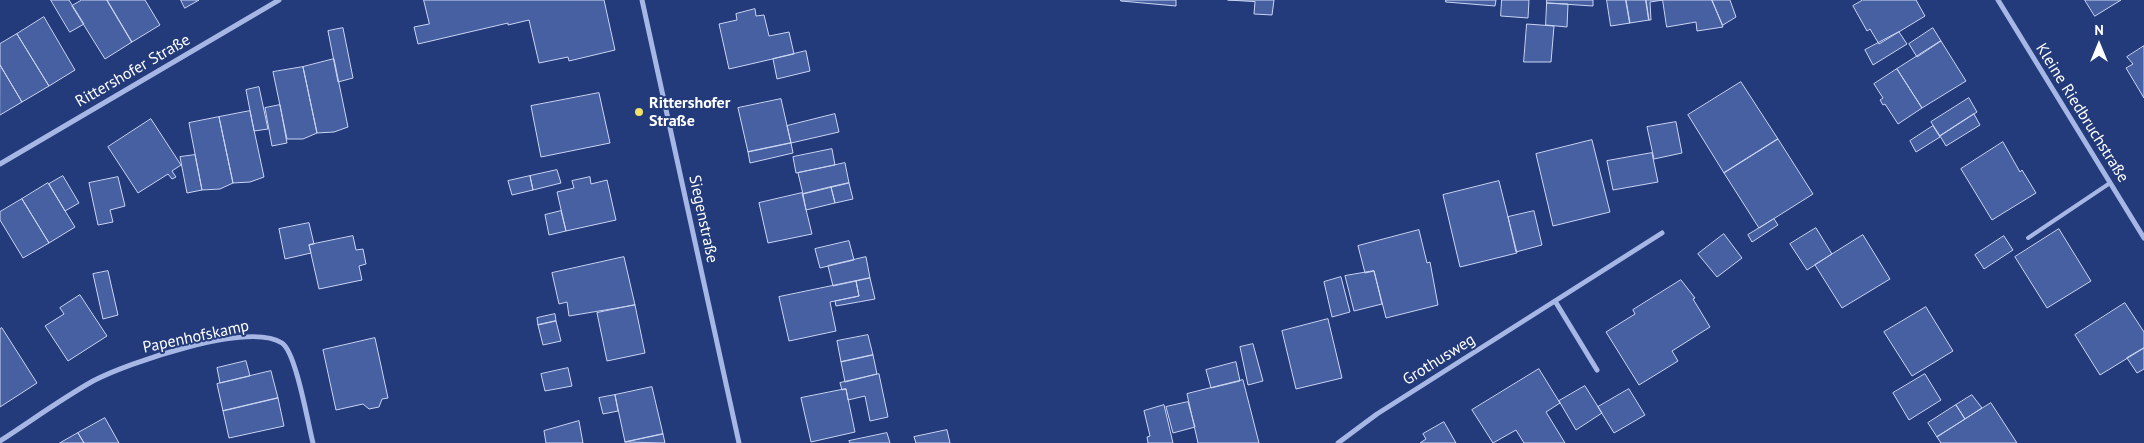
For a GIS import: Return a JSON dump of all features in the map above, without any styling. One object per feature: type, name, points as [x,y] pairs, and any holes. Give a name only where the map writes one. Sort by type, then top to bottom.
[{"type":"street","name":"Rittershofer Straße","points":[[0,164],[279,0]]},
{"type":"street","name":"Siegenstraße","points":[[642,0],[739,443]]},
{"type":"street","name":"Kleine Riedbruchstraße","points":[[1998,0],[2144,238]]},
{"type":"street","name":"Grothusweg","points":[[1338,443],[1377,414],[1662,233]]},
{"type":"street","points":[[1555,301],[1597,370]]},
{"type":"street","name":"Papenhofskamp","points":[[0,441],[93,381],[153,356],[246,335],[266,336],[283,343],[293,359],[313,443]]},
{"type":"lane","points":[[2028,238],[2110,184]]},
{"type":"building","points":[[51,0],[69,0],[84,24],[70,32]]},
{"type":"building","points":[[82,0],[107,0],[132,42],[105,59],[72,6]]},
{"type":"building","points":[[107,0],[145,0],[160,25],[132,42]]},
{"type":"building","points":[[181,0],[199,0],[185,8]]},
{"type":"building","points":[[424,0],[604,0],[615,50],[569,61],[568,57],[539,63],[529,20],[508,25],[508,23],[418,44],[414,27],[429,24]]},
{"type":"building","points":[[1176,0],[1176,6],[1121,1]]},
{"type":"building","points":[[1228,0],[1274,0],[1272,15],[1254,14],[1255,2]]},
{"type":"building","points":[[1446,0],[1496,0],[1495,6],[1446,2]]},
{"type":"building","points":[[1502,0],[1529,0],[1528,18],[1501,16]]},
{"type":"building","points":[[1547,0],[1593,0],[1593,6],[1547,3]]},
{"type":"building","points":[[1607,0],[1626,0],[1630,23],[1611,26]]},
{"type":"building","points":[[1626,0],[1646,0],[1649,20],[1630,23]]},
{"type":"building","points":[[1646,0],[1663,0],[1650,2],[1651,20],[1649,20]]},
{"type":"building","points":[[1663,0],[1712,0],[1723,27],[1697,31],[1696,22],[1667,27]]},
{"type":"building","points":[[1712,0],[1730,0],[1736,17],[1723,25]]},
{"type":"building","points":[[1863,0],[1916,0],[1925,16],[1879,44],[1870,29],[1867,31],[1853,6]]},
{"type":"building","points":[[2085,0],[2121,0],[2095,16]]},
{"type":"building","points":[[1547,3],[1568,4],[1567,27],[1546,25]]},
{"type":"building","points":[[755,9],[756,16],[764,15],[769,36],[789,32],[794,54],[729,69],[719,24],[737,20],[736,14]]},
{"type":"building","points":[[44,17],[75,70],[49,86],[17,34]]},
{"type":"building","points":[[1527,24],[1554,26],[1551,62],[1524,62]]},
{"type":"building","points":[[343,28],[353,78],[338,82],[328,31]]},
{"type":"building","points":[[1933,28],[1941,41],[1917,57],[1909,44]]},
{"type":"building","points":[[1899,32],[1907,44],[1873,65],[1865,50]]},
{"type":"building","points":[[17,34],[49,86],[22,102],[0,65],[0,44]]},
{"type":"building","points":[[1941,41],[1966,81],[1922,108],[1897,69]]},
{"type":"building","points":[[2144,46],[2144,98],[2126,68],[2133,64],[2127,57]]},
{"type":"building","points":[[806,51],[810,71],[777,79],[773,59]]},
{"type":"building","points":[[334,59],[348,127],[334,132],[317,133],[303,67]]},
{"type":"building","points":[[0,65],[22,102],[0,115]]},
{"type":"building","points":[[303,67],[317,133],[303,139],[287,139],[273,72]]},
{"type":"building","points":[[1897,69],[1922,108],[1898,124],[1885,104],[1883,105],[1880,100],[1883,98],[1874,84]]},
{"type":"building","points":[[1741,82],[1778,139],[1724,173],[1688,115]]},
{"type":"building","points":[[259,87],[268,129],[254,131],[246,90]]},
{"type":"building","points":[[599,93],[610,143],[541,157],[531,106]]},
{"type":"building","points":[[1969,98],[1977,112],[1940,136],[1931,122]]},
{"type":"building","points":[[781,99],[791,143],[748,152],[738,108]]},
{"type":"building","points":[[280,105],[287,143],[272,146],[265,108]]},
{"type":"building","points":[[250,111],[264,177],[250,182],[233,183],[219,117]]},
{"type":"building","points":[[835,114],[839,132],[791,143],[787,126]]},
{"type":"building","points":[[1974,114],[1980,125],[1946,146],[1940,136]]},
{"type":"building","points":[[219,117],[233,183],[220,189],[202,190],[189,123]]},
{"type":"building","points":[[151,119],[181,165],[172,171],[176,177],[172,179],[168,174],[138,193],[108,147]]},
{"type":"building","points":[[1676,122],[1682,153],[1654,159],[1647,127]]},
{"type":"building","points":[[1933,126],[1940,137],[1916,152],[1910,141]]},
{"type":"building","points":[[1778,139],[1813,194],[1759,228],[1724,173]]},
{"type":"building","points":[[1592,140],[1610,212],[1553,226],[1536,154]]},
{"type":"building","points":[[2003,142],[2020,172],[2022,170],[2036,193],[1992,220],[1961,169]]},
{"type":"building","points":[[791,143],[793,153],[750,163],[748,152]]},
{"type":"building","points":[[832,149],[835,165],[796,173],[793,157]]},
{"type":"building","points":[[1652,153],[1658,182],[1613,190],[1607,161]]},
{"type":"building","points":[[195,155],[202,190],[187,193],[180,157]]},
{"type":"building","points":[[845,163],[849,183],[803,194],[798,173]]},
{"type":"building","points":[[557,170],[561,183],[533,190],[530,176]]},
{"type":"building","points":[[63,176],[79,203],[65,211],[49,184]]},
{"type":"building","points":[[530,176],[533,190],[512,195],[508,181]]},
{"type":"building","points":[[118,177],[125,206],[110,210],[113,222],[98,225],[89,183]]},
{"type":"building","points":[[590,177],[591,184],[607,180],[616,220],[566,231],[557,192],[574,188],[572,181]]},
{"type":"building","points":[[1499,181],[1517,253],[1460,267],[1443,195]]},
{"type":"building","points":[[48,183],[75,227],[49,243],[22,199]]},
{"type":"building","points":[[849,183],[853,199],[835,203],[831,187]]},
{"type":"building","points":[[831,187],[835,203],[806,210],[803,194]]},
{"type":"building","points":[[802,193],[812,234],[768,243],[759,203]]},
{"type":"building","points":[[22,199],[49,243],[23,258],[0,220],[0,212]]},
{"type":"building","points":[[561,211],[566,231],[549,235],[545,215]]},
{"type":"building","points":[[1534,211],[1542,245],[1516,252],[1508,217]]},
{"type":"building","points":[[1774,219],[1778,225],[1752,242],[1748,235]]},
{"type":"building","points":[[309,223],[314,244],[309,245],[311,253],[285,259],[279,229]]},
{"type":"building","points":[[1816,228],[1832,254],[1807,270],[1790,244]]},
{"type":"building","points":[[2059,229],[2091,281],[2047,308],[2015,257]]},
{"type":"building","points":[[1419,230],[1427,263],[1430,262],[1438,305],[1386,318],[1374,271],[1365,273],[1358,246]]},
{"type":"building","points":[[1724,234],[1742,258],[1717,277],[1698,254]]},
{"type":"building","points":[[1863,235],[1890,279],[1842,308],[1815,265]]},
{"type":"building","points":[[353,236],[356,250],[363,249],[366,264],[359,266],[362,280],[319,289],[309,245]]},
{"type":"building","points":[[2004,236],[2013,250],[1984,269],[1975,255]]},
{"type":"building","points":[[849,241],[854,260],[820,268],[815,249]]},
{"type":"building","points":[[624,257],[635,305],[569,316],[567,302],[559,304],[552,273]]},
{"type":"building","points":[[866,257],[870,278],[833,286],[828,266]]},
{"type":"building","points":[[108,271],[118,315],[103,319],[93,274]]},
{"type":"building","points":[[1374,271],[1382,304],[1354,311],[1345,276]]},
{"type":"building","points":[[1341,277],[1350,312],[1332,317],[1324,282]]},
{"type":"building","points":[[870,278],[875,299],[836,306],[835,301],[859,296],[856,281]]},
{"type":"building","points":[[1681,280],[1695,298],[1693,299],[1710,327],[1672,351],[1678,361],[1639,385],[1606,332],[1635,314],[1633,310]]},
{"type":"building","points":[[856,281],[859,296],[830,302],[836,331],[789,341],[779,297]]},
{"type":"building","points":[[80,295],[107,336],[68,361],[45,326],[64,314],[60,308]]},
{"type":"building","points":[[2125,303],[2144,332],[2144,348],[2100,375],[2075,335]]},
{"type":"building","points":[[635,305],[645,353],[607,361],[597,313]]},
{"type":"building","points":[[1926,307],[1953,351],[1912,376],[1884,332]]},
{"type":"building","points":[[555,314],[556,321],[538,325],[537,318]]},
{"type":"building","points":[[1328,319],[1342,378],[1296,389],[1282,331]]},
{"type":"building","points":[[556,321],[561,341],[543,345],[538,325]]},
{"type":"building","points":[[2,328],[37,383],[0,407],[0,329]]},
{"type":"building","points":[[868,335],[873,355],[841,362],[837,341]]},
{"type":"building","points":[[375,338],[388,398],[382,399],[379,407],[369,409],[363,404],[336,410],[323,350]]},
{"type":"building","points":[[1253,344],[1263,381],[1248,385],[1240,347]]},
{"type":"building","points":[[2144,348],[2144,369],[2137,373],[2127,358]]},
{"type":"building","points":[[873,355],[877,374],[845,382],[841,362]]},
{"type":"building","points":[[246,361],[250,376],[220,383],[217,368]]},
{"type":"building","points":[[1236,362],[1240,381],[1211,388],[1206,370]]},
{"type":"building","points":[[568,368],[572,386],[545,391],[541,374]]},
{"type":"building","points":[[1539,369],[1560,403],[1546,412],[1565,443],[1524,443],[1516,430],[1493,443],[1472,410]]},
{"type":"building","points":[[271,371],[278,398],[223,411],[217,384]]},
{"type":"building","points":[[879,374],[888,417],[870,421],[865,396],[848,400],[846,389],[842,390],[840,383]]},
{"type":"building","points":[[1925,374],[1941,400],[1909,420],[1893,393]]},
{"type":"building","points":[[1243,380],[1259,443],[1198,443],[1187,394]]},
{"type":"building","points":[[1585,386],[1602,413],[1576,430],[1559,401]]},
{"type":"building","points":[[652,387],[663,434],[625,442],[615,395]]},
{"type":"building","points":[[846,389],[855,432],[811,442],[801,398]]},
{"type":"building","points":[[1629,389],[1645,415],[1614,433],[1598,407]]},
{"type":"building","points":[[615,395],[618,411],[603,414],[599,398]]},
{"type":"building","points":[[1972,395],[1982,408],[1965,419],[1956,405]]},
{"type":"building","points":[[278,398],[284,426],[229,438],[223,411]]},
{"type":"building","points":[[1188,402],[1195,427],[1173,433],[1166,407]]},
{"type":"building","points":[[1991,403],[2017,443],[1941,443],[1937,437]]},
{"type":"building","points":[[1164,405],[1173,443],[1148,443],[1147,437],[1150,436],[1144,411]]},
{"type":"building","points":[[1956,405],[1965,419],[1937,437],[1928,423]]},
{"type":"building","points":[[105,418],[119,443],[84,443],[78,433]]},
{"type":"building","points":[[579,421],[583,443],[546,443],[544,431]]},
{"type":"building","points":[[1444,422],[1456,443],[1420,443],[1426,439],[1423,434]]},
{"type":"building","points":[[947,430],[950,443],[916,443],[914,437]]},
{"type":"building","points":[[78,433],[84,443],[60,443]]},
{"type":"building","points":[[887,433],[890,443],[850,443],[849,441]]},
{"type":"building","points":[[663,434],[665,443],[625,442]]},
{"type":"place","name":"Rittershofer Straße","points":[[639,112]]}]
